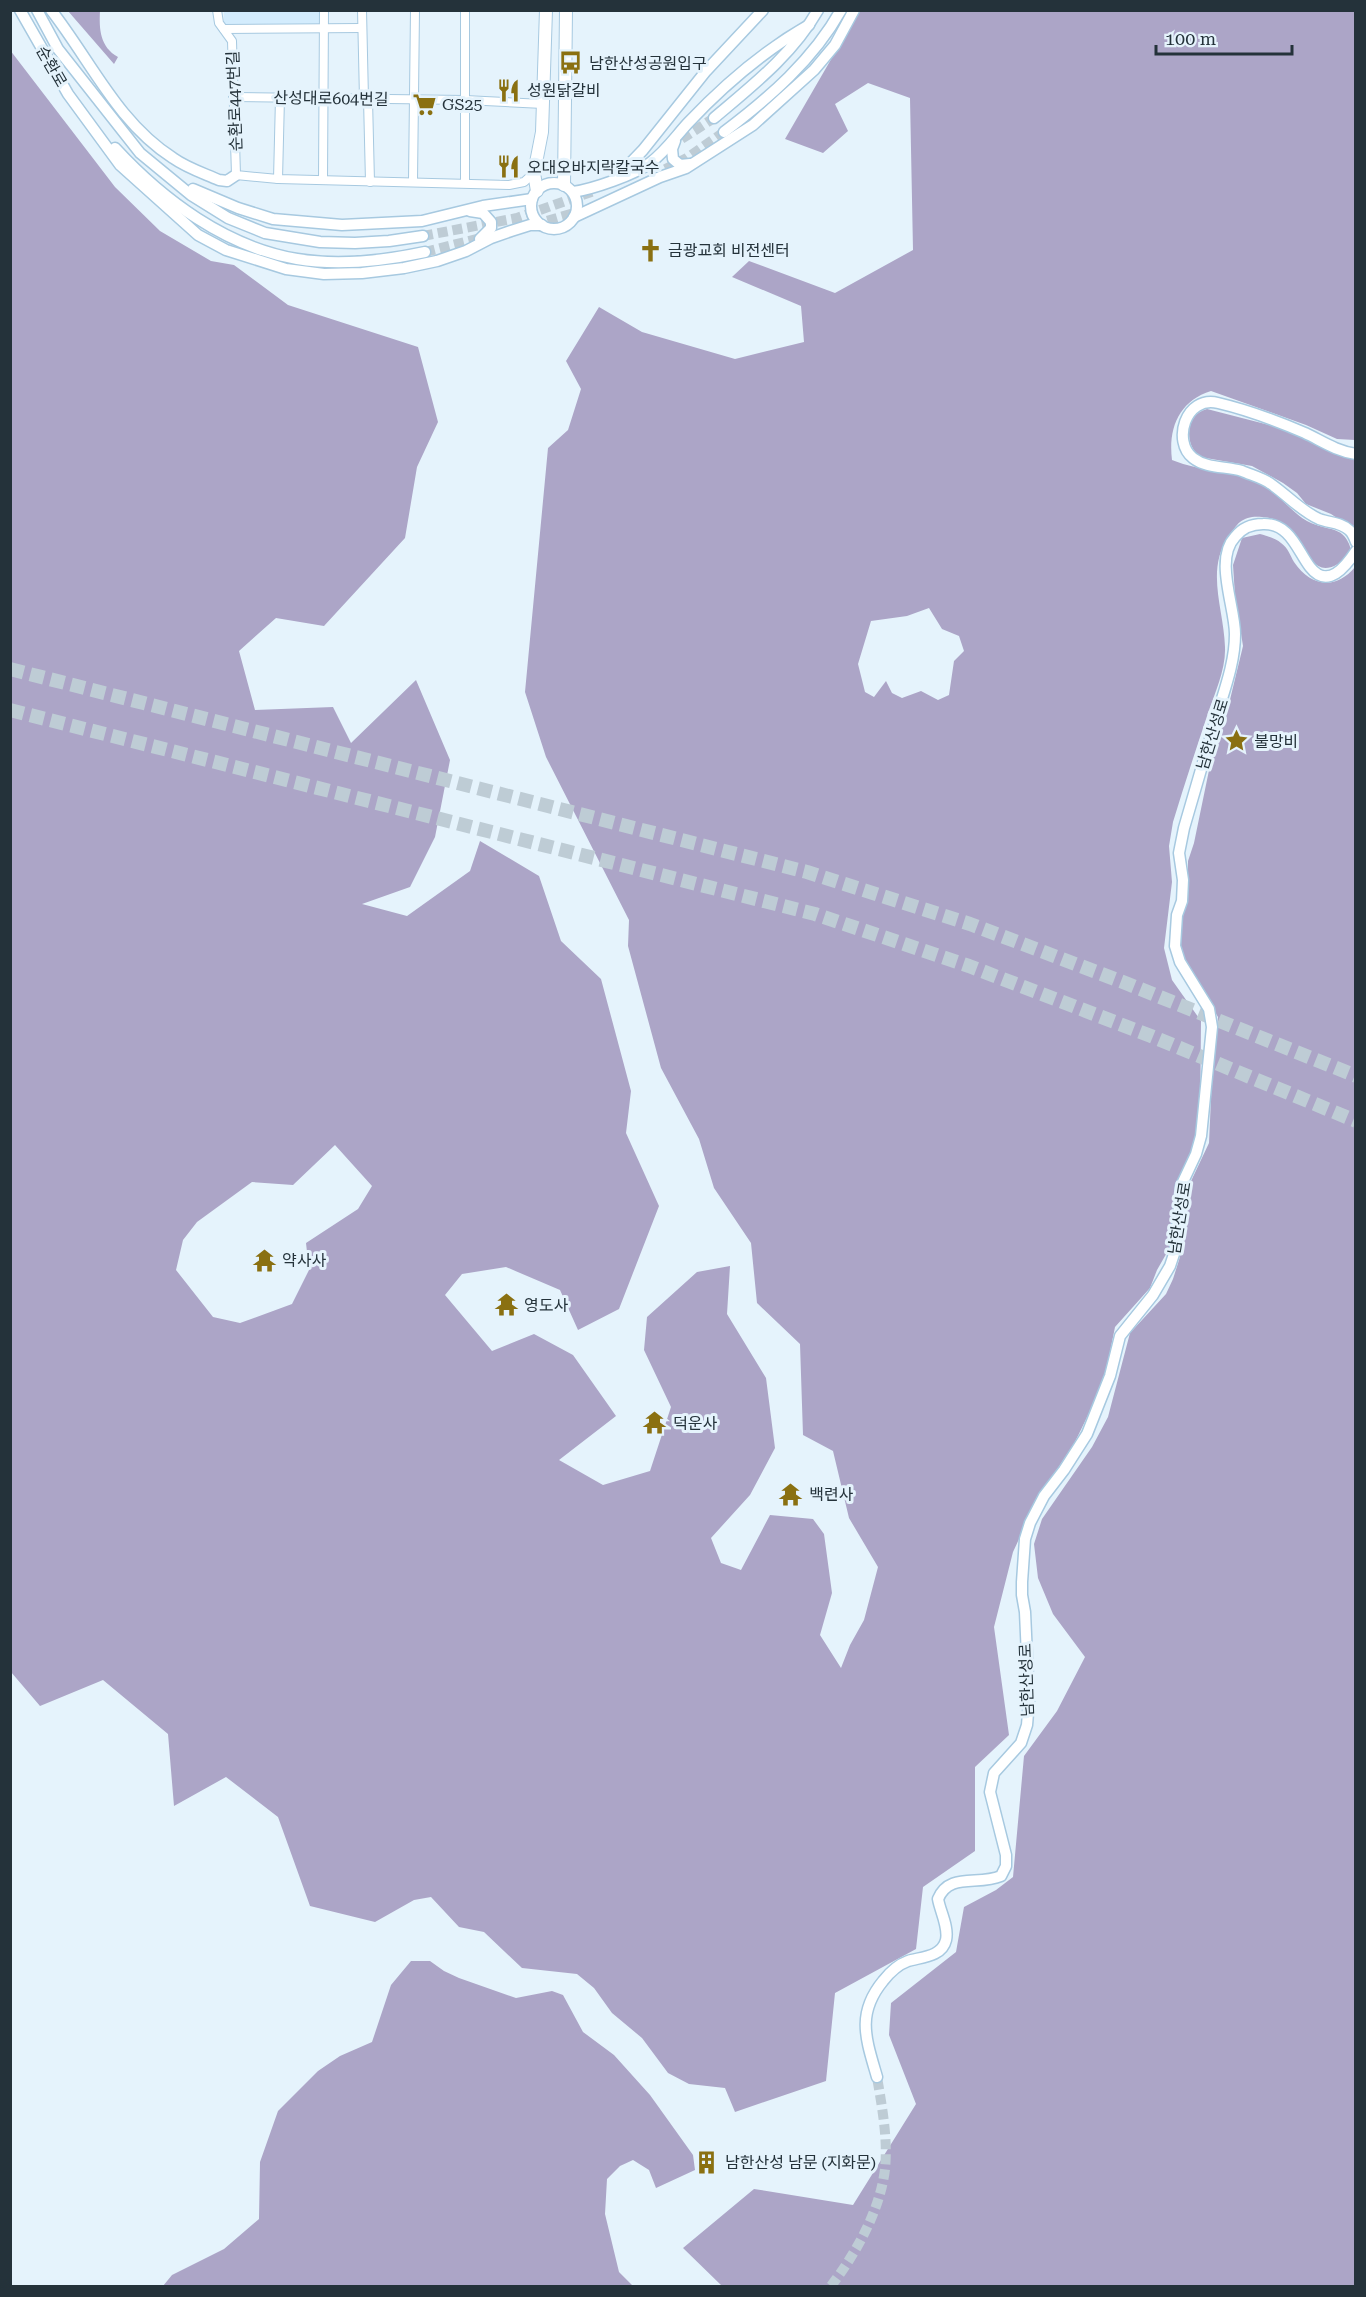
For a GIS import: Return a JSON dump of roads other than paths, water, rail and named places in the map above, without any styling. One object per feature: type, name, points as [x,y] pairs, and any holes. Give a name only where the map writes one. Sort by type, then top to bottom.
[{"type":"main road","name":"순환로","points":[[20,10],[68,94],[88,120]]},
{"type":"main road","points":[[37,10],[58,49],[140,153],[175,182],[228,218],[265,233],[320,242],[389,242],[423,236]]},
{"type":"main road","points":[[51,10],[114,103],[148,138],[172,158],[208,175],[227,181],[236,176]]},
{"type":"main road","points":[[542,225],[532,214],[535,195],[534,173],[542,132],[546,10]]},
{"type":"main road","points":[[566,10],[568,189],[577,204],[574,217]]},
{"type":"main road","points":[[615,179],[643,150],[706,71],[763,10]]},
{"type":"main road","points":[[714,118],[772,69],[792,48],[818,10]]},
{"type":"main road","points":[[724,132],[754,109],[806,61],[829,30],[840,10]]},
{"type":"main road","points":[[88,120],[120,165],[178,219],[198,235],[226,250],[286,269],[324,274],[362,273],[404,268],[437,261],[466,251],[491,238],[530,225],[558,228],[565,226],[574,217],[693,164],[753,125],[814,70],[835,45],[854,10]]},
{"type":"main road","points":[[175,182],[255,214],[312,224],[342,225],[422,221],[535,195],[549,183],[568,189],[615,179],[651,162],[716,96],[782,40],[809,25]]},
{"type":"main road","points":[[88,120],[132,167],[157,189],[210,226],[242,242],[271,253],[323,262],[391,259],[425,252]]},
{"type":"main road","points":[[677,135],[672,148],[673,159],[680,165],[693,164]]},
{"type":"main road","points":[[466,211],[483,213],[491,222],[491,228],[466,251]]},
{"type":"main road","points":[[1356,454],[1337,450],[1306,434],[1264,417],[1208,401],[1197,405],[1188,414],[1183,428],[1189,453],[1194,459],[1215,467],[1244,472],[1270,483],[1307,512],[1348,529],[1356,542]]},
{"type":"main road","name":"남한산성로","points":[[877,2077],[865,2031],[866,2012],[871,1996],[893,1968],[933,1954],[943,1946],[946,1932],[938,1899],[946,1886],[955,1882],[993,1879],[1001,1876],[1006,1866],[1006,1856],[990,1792],[994,1773],[1021,1743],[1029,1716],[1025,1612],[1022,1595],[1025,1539],[1036,1509],[1087,1434],[1110,1376],[1120,1336],[1163,1280],[1175,1251],[1181,1186],[1196,1154],[1201,1136],[1212,1037],[1209,1009],[1180,962],[1174,946],[1177,915],[1182,901],[1183,880],[1179,853],[1184,828],[1232,663],[1235,633],[1225,561],[1227,548],[1232,539],[1244,529],[1254,524],[1267,524],[1281,528],[1292,537],[1311,568],[1317,573],[1333,575],[1342,571],[1356,551]]},
{"type":"street","name":"순환로447번길","points":[[217,10],[219,23],[232,41],[236,176]]},
{"type":"street","points":[[323,180],[324,10]]},
{"type":"street","points":[[362,10],[370,182]]},
{"type":"street","points":[[413,182],[415,10]]},
{"type":"street","points":[[465,10],[465,183]]},
{"type":"street","points":[[224,29],[362,28]]},
{"type":"street","name":"산성대로604번길","points":[[233,97],[465,100],[543,104]]},
{"type":"street","points":[[278,179],[280,98]]},
{"type":"street","points":[[236,176],[509,185],[524,182],[534,173]]},
{"type":"tunnel","points":[[669,147],[714,118]]},
{"type":"tunnel","points":[[652,176],[687,158],[724,132]]},
{"type":"tunnel","points":[[423,236],[517,218],[594,191]]},
{"type":"tunnel","points":[[533,225],[581,211]]},
{"type":"tunnel","points":[[425,252],[489,236]]},
{"type":"tunnel","points":[[10,669],[807,872],[970,924],[1128,984],[1356,1076]]},
{"type":"tunnel","points":[[10,710],[815,914],[969,966],[1151,1036],[1356,1121]]},
{"type":"tunnel","points":[[831,2286],[866,2231],[882,2185],[886,2146],[877,2077]]},
{"type":"place","name":"남한산성공원입구","points":[[571,63]]},
{"type":"place","name":"성원닭갈비","points":[[509,90]]},
{"type":"place","name":"GS25","points":[[424,104]]},
{"type":"place","name":"오대오바지락칼국수","points":[[509,167]]},
{"type":"place","name":"금광교회 비전센터","points":[[650,250]]},
{"type":"place","name":"불망비","points":[[1236,741]]},
{"type":"place","name":"약사사","points":[[264,1260]]},
{"type":"place","name":"영도사","points":[[506,1305]]},
{"type":"place","name":"덕운사","points":[[655,1423]]},
{"type":"place","name":"백련사","points":[[791,1494]]},
{"type":"place","name":"남한산성 남문 (지화문)","points":[[707,2162]]}]
